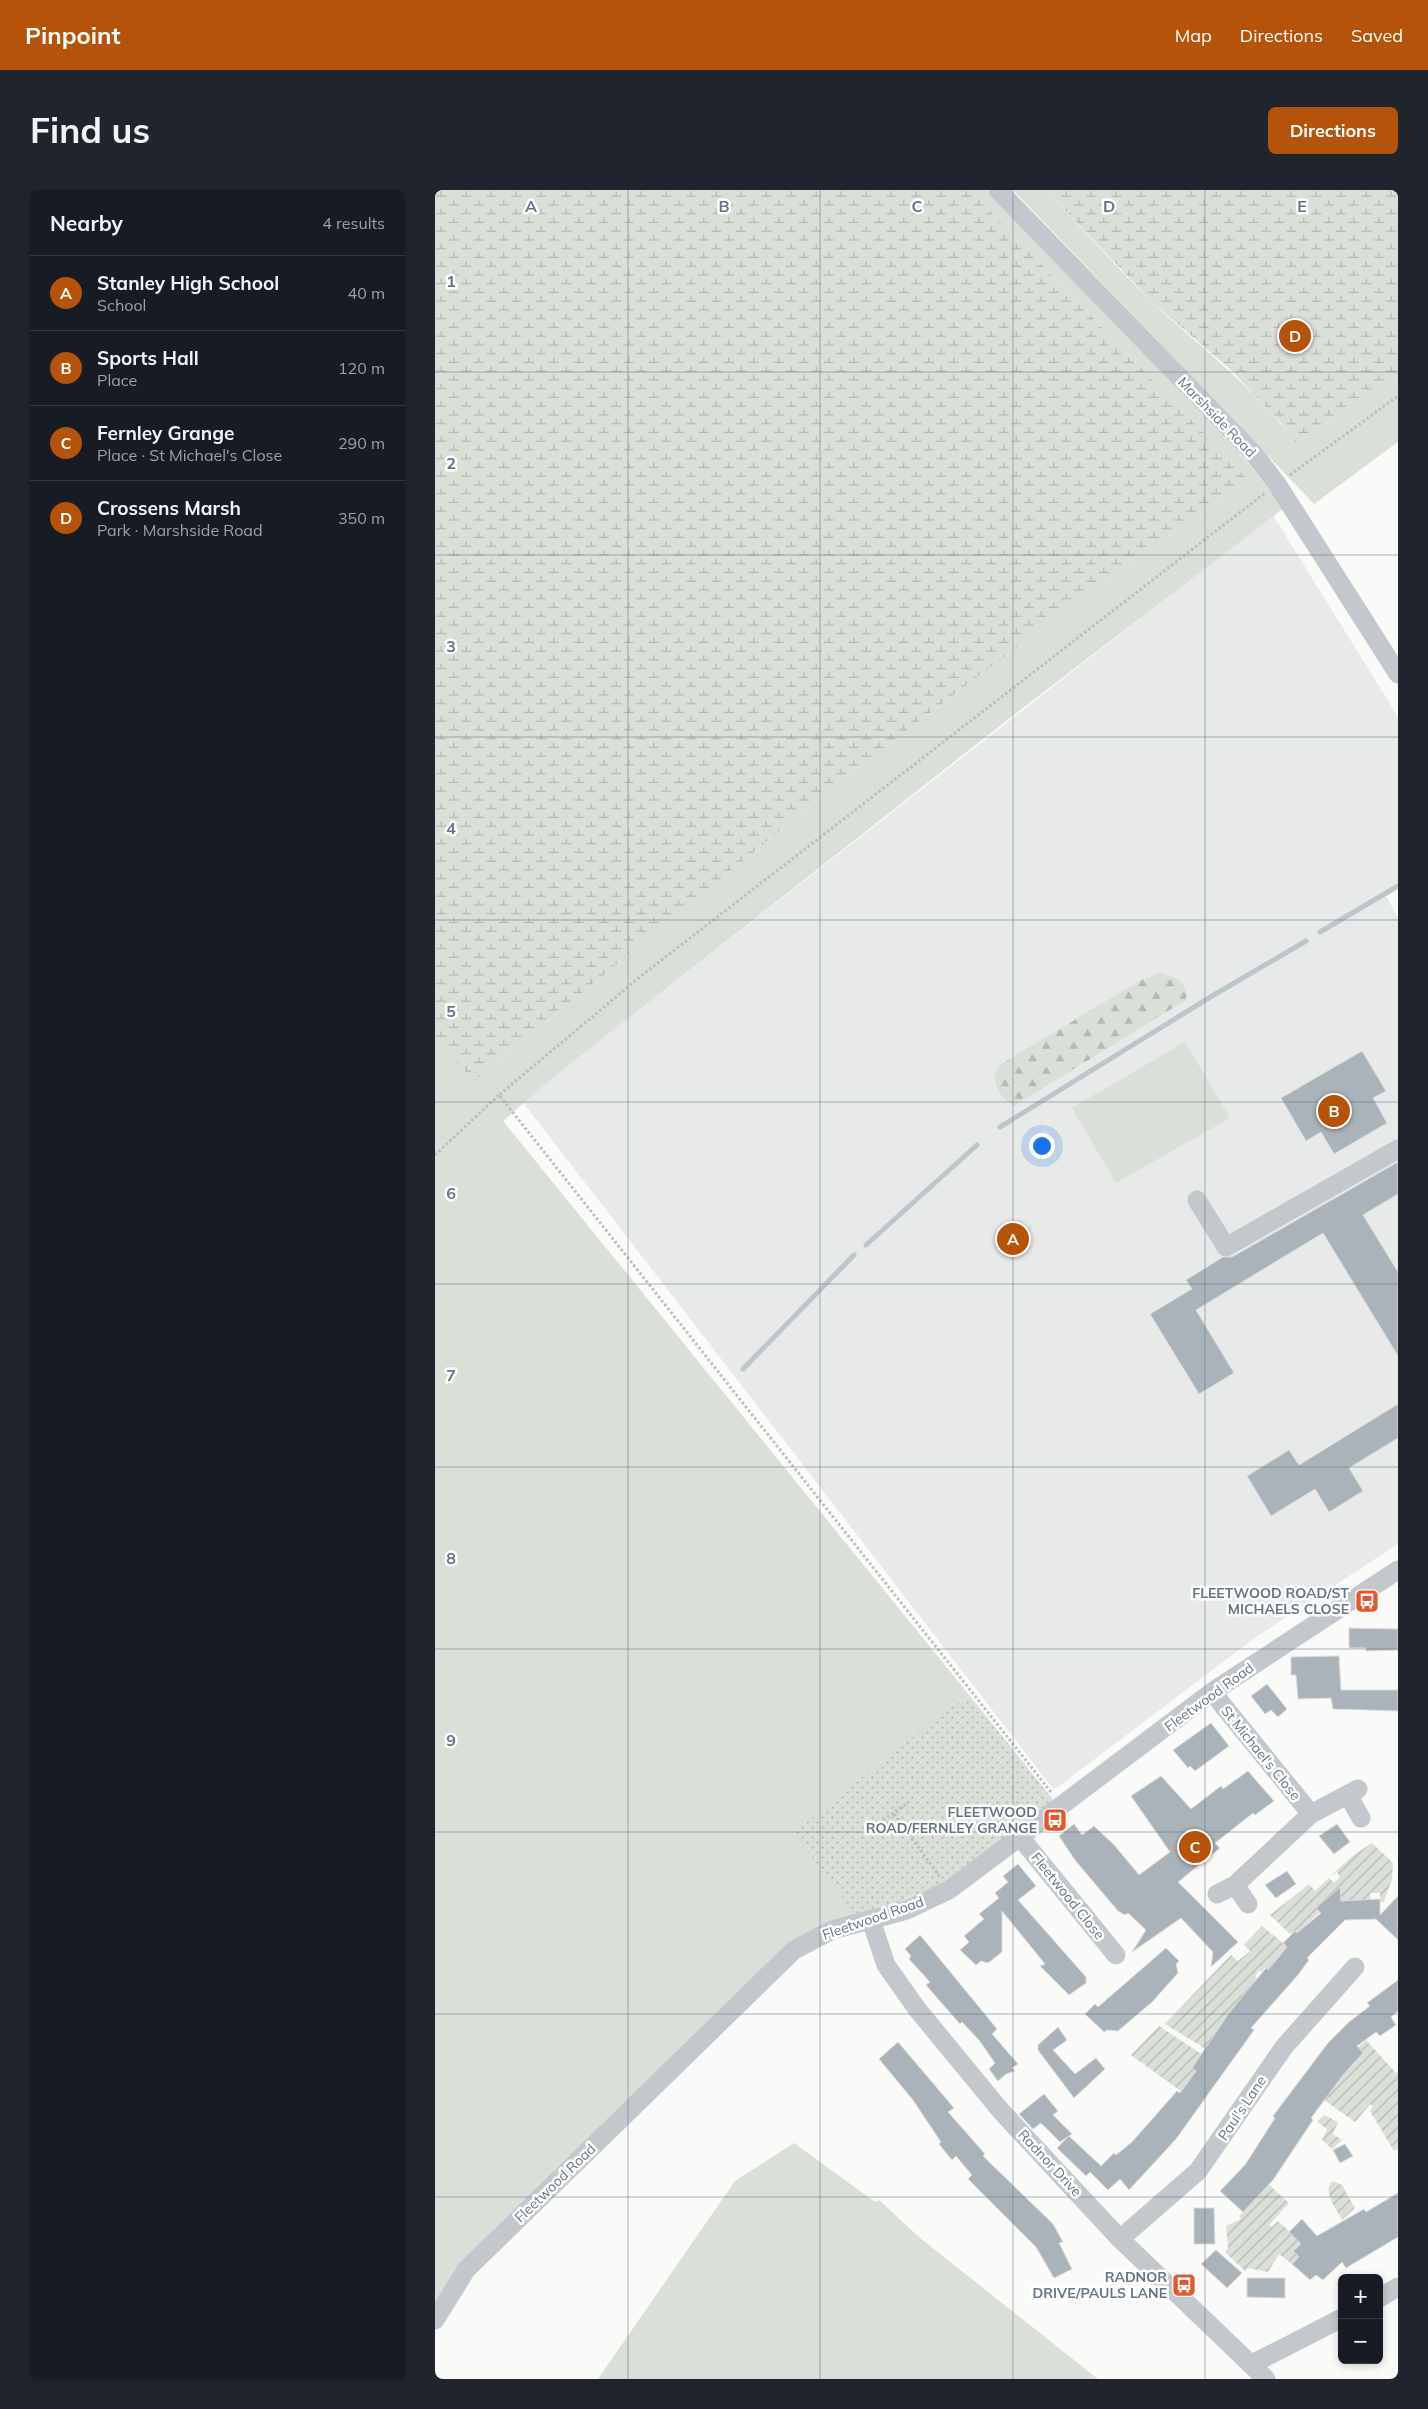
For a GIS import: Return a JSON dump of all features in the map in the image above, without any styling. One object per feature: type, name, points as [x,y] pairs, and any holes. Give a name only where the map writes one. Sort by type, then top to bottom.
[{"type":"street","name":"Marshside Road","points":[[998,190],[1253,454],[1277,484],[1398,674]]},
{"type":"street","points":[[1197,1200],[1226,1246],[1398,1149]]},
{"type":"street","name":"Fleetwood Road","points":[[435,2320],[466,2270],[794,1950],[832,1930],[907,1910],[949,1890],[1212,1692],[1398,1570]]},
{"type":"street","name":"St Michael's Close","points":[[1212,1692],[1311,1814]]},
{"type":"street","points":[[1217,1894],[1235,1885],[1311,1814],[1353,1792],[1361,1818]]},
{"type":"street","name":"Fleetwood Close","points":[[1020,1837],[1116,1955]]},
{"type":"street","points":[[1235,1885],[1248,1904]]},
{"type":"street","name":"Radnor Drive","points":[[871,1920],[886,1966],[917,2009],[1001,2111],[1120,2239],[1266,2379]]},
{"type":"street","name":"Paul's Lane","points":[[1120,2239],[1198,2171],[1284,2048],[1355,1967]]},
{"type":"street","points":[[1383,2296],[1398,2287]]},
{"type":"street","points":[[1252,2364],[1340,2319]]},
{"type":"path","points":[[435,1156],[499,1095],[641,976],[1277,484],[1398,396]]},
{"type":"path","points":[[499,1095],[1062,1806]]},
{"type":"path","points":[[879,1823],[909,1802]]},
{"type":"path","points":[[894,1814],[949,1890]]},
{"type":"shaded area","points":[[1273,515],[1398,717],[1398,883],[1384,892],[1398,918],[1398,1544],[1256,1637],[1054,1790],[522,1101]]},
{"type":"green space","points":[[435,190],[970,190],[1249,480],[1049,623],[853,771],[474,1081],[435,1038]]},
{"type":"green space","points":[[970,190],[987,190],[1244,458],[1284,508],[1006,721],[551,1079],[503,1121],[970,1696],[951,1706],[856,1915],[829,1923],[435,2303],[435,1038],[474,1081],[853,771],[1049,623],[1249,480]]},
{"type":"green space","points":[[1013,190],[1046,190],[1151,301],[1245,386],[1296,443],[1398,378],[1398,442],[1314,504]]},
{"type":"green space","points":[[1046,190],[1398,190],[1398,378],[1296,443],[1280,422],[1232,371],[1151,301]]},
{"type":"green space","points":[[1161,973],[1172,976],[1180,981],[1185,989],[1186,1000],[1014,1106],[1004,1099],[996,1084],[995,1078],[998,1066],[1141,980]]},
{"type":"green space","points":[[1185,1042],[1230,1118],[1116,1183],[1072,1108]]},
{"type":"green space","points":[[970,1696],[1055,1802],[945,1882],[901,1902],[856,1915],[793,1833],[951,1706]]},
{"type":"green space","points":[[1372,1843],[1393,1863],[1392,1879],[1384,1902],[1380,1902],[1380,1893],[1370,1893],[1370,1900],[1341,1901],[1341,1895],[1334,1895],[1320,1912],[1297,1933],[1294,1931],[1290,1934],[1270,1915],[1309,1884],[1315,1891],[1329,1878],[1334,1883],[1340,1877],[1337,1872],[1329,1877],[1355,1854]]},
{"type":"green space","points":[[1262,1926],[1288,1947],[1268,1970],[1265,1968],[1261,1972],[1260,1970],[1255,1976],[1257,1978],[1255,1981],[1258,1984],[1225,2018],[1229,2021],[1213,2037],[1209,2051],[1165,2024],[1231,1955],[1238,1961],[1250,1951],[1244,1945]]},
{"type":"green space","points":[[1159,2026],[1206,2057],[1193,2068],[1196,2071],[1185,2087],[1189,2097],[1131,2055]]},
{"type":"green space","points":[[1366,2040],[1396,2073],[1398,2072],[1398,2149],[1394,2151],[1370,2111],[1373,2107],[1370,2104],[1355,2122],[1324,2100],[1332,2076],[1356,2063],[1351,2058],[1358,2047]]},
{"type":"green space","points":[[1324,2115],[1338,2122],[1333,2134],[1342,2140],[1332,2149],[1322,2140],[1327,2129],[1317,2122]]},
{"type":"green space","points":[[794,2143],[875,2202],[879,2200],[920,2238],[1098,2379],[598,2379],[735,2181]]},
{"type":"green space","points":[[1333,2181],[1342,2185],[1355,2208],[1342,2220],[1329,2195],[1330,2185]]},
{"type":"green space","points":[[1268,2184],[1289,2203],[1269,2225],[1272,2227],[1278,2221],[1302,2243],[1294,2250],[1299,2257],[1292,2264],[1279,2254],[1268,2272],[1248,2268],[1245,2271],[1225,2252],[1228,2249],[1226,2226],[1241,2219],[1239,2216]]},
{"type":"building","points":[[1362,1051],[1386,1091],[1373,1098],[1387,1123],[1334,1154],[1321,1132],[1306,1141],[1281,1098]]},
{"type":"building","points":[[1398,1162],[1398,1194],[1363,1215],[1398,1272],[1398,1356],[1323,1233],[1196,1310],[1234,1373],[1199,1394],[1150,1314],[1192,1289],[1186,1280],[1223,1257],[1232,1257]]},
{"type":"building","points":[[1398,1404],[1398,1438],[1349,1468],[1363,1491],[1329,1512],[1315,1489],[1271,1516],[1247,1476],[1289,1450],[1299,1465]]},
{"type":"building","points":[[1349,1628],[1398,1629],[1398,1650],[1366,1651],[1366,1648],[1349,1648]]},
{"type":"building","points":[[1339,1656],[1341,1690],[1398,1690],[1398,1711],[1333,1709],[1331,1698],[1298,1699],[1296,1675],[1291,1675],[1291,1657]]},
{"type":"building","points":[[1267,1684],[1287,1709],[1278,1717],[1271,1710],[1265,1714],[1251,1696]]},
{"type":"building","points":[[1211,1723],[1229,1746],[1195,1771],[1190,1766],[1188,1768],[1173,1750]]},
{"type":"building","points":[[1248,1771],[1274,1801],[1255,1815],[1253,1813],[1215,1843],[1220,1848],[1178,1882],[1238,1942],[1211,1967],[1213,1952],[1181,1918],[1132,1952],[1146,1930],[1128,1913],[1125,1915],[1118,1911],[1075,1860],[1059,1836],[1074,1824],[1082,1835],[1094,1826],[1115,1846],[1139,1875],[1170,1852],[1131,1796],[1161,1776],[1191,1809],[1221,1786],[1223,1789]]},
{"type":"building","points":[[1337,1824],[1350,1842],[1334,1854],[1319,1836]]},
{"type":"building","points":[[1018,1864],[1036,1886],[1018,1900],[1086,1977],[1086,1983],[1069,1995],[1040,1966],[1045,1964],[1002,1911],[1002,1952],[988,1963],[981,1961],[976,1965],[960,1950],[969,1942],[964,1936],[984,1919],[979,1914],[999,1898],[995,1893],[1008,1882],[1003,1876]]},
{"type":"building","points":[[1287,1871],[1296,1884],[1276,1898],[1265,1885]]},
{"type":"building","points":[[1340,1887],[1341,1901],[1380,1899],[1380,1915],[1398,1896],[1398,1940],[1376,1919],[1345,1920],[1307,1958],[1309,1960],[1297,1976],[1251,2028],[1254,2030],[1176,2139],[1129,2190],[1120,2179],[1108,2190],[1090,2172],[1086,2176],[1057,2148],[1069,2136],[1101,2166],[1114,2153],[1116,2155],[1132,2142],[1177,2091],[1180,2093],[1196,2071],[1192,2068],[1229,2013],[1266,1968],[1268,1970],[1287,1947],[1283,1943],[1295,1931],[1297,1933],[1321,1913],[1316,1908]]},
{"type":"building","points":[[920,1935],[997,2029],[992,2034],[1018,2064],[1012,2068],[1015,2071],[1006,2074],[998,2081],[989,2069],[995,2063],[979,2040],[962,2022],[960,2024],[926,1985],[930,1982],[909,1959],[911,1956],[905,1949]]},
{"type":"building","points":[[1166,1948],[1179,1961],[1176,1964],[1178,1973],[1152,2002],[1118,2031],[1107,2030],[1104,2032],[1085,2014],[1095,2004],[1098,2007]]},
{"type":"building","points":[[1398,1980],[1398,2011],[1391,2017],[1396,2025],[1380,2036],[1376,2032],[1357,2046],[1363,2053],[1343,2075],[1311,2118],[1313,2120],[1273,2180],[1243,2212],[1220,2191],[1245,2165],[1275,2118],[1273,2116],[1328,2043],[1349,2022],[1370,2006],[1367,2003]]},
{"type":"building","points":[[1058,2027],[1067,2040],[1053,2050],[1075,2074],[1096,2058],[1105,2069],[1074,2098],[1038,2050],[1038,2045]]},
{"type":"building","points":[[898,2042],[954,2108],[948,2112],[985,2154],[983,2156],[1053,2224],[1063,2242],[1059,2243],[1072,2269],[1054,2278],[1036,2247],[968,2179],[972,2175],[956,2156],[952,2160],[939,2144],[941,2142],[913,2100],[879,2059]]},
{"type":"building","points":[[1044,2094],[1058,2111],[1053,2115],[1072,2134],[1060,2142],[1041,2123],[1033,2129],[1019,2114]]},
{"type":"building","points":[[1345,2144],[1353,2156],[1340,2163],[1333,2150]]},
{"type":"building","points":[[1398,2193],[1398,2237],[1346,2268],[1342,2262],[1323,2280],[1316,2275],[1310,2280],[1292,2264],[1299,2257],[1293,2251],[1301,2244],[1289,2232],[1302,2219],[1317,2236],[1364,2209],[1366,2212]]},
{"type":"building","points":[[1194,2208],[1214,2208],[1215,2244],[1194,2244]]},
{"type":"building","points":[[1216,2250],[1242,2273],[1227,2288],[1201,2264]]},
{"type":"building","points":[[1247,2278],[1285,2278],[1285,2298],[1247,2297]]},
{"type":"waterway","points":[[1320,932],[1398,886]]},
{"type":"waterway","points":[[1000,1127],[1212,996],[1306,941]]},
{"type":"waterway","points":[[866,1245],[977,1145]]},
{"type":"waterway","points":[[743,1369],[854,1255]]},
{"type":"place","name":"Crossens Marsh","points":[[1295,336]]},
{"type":"place","name":"Sports Hall","points":[[1334,1111]]},
{"type":"place","name":"Stanley High School","points":[[1013,1239]]},
{"type":"place","name":"FLEETWOOD ROAD/ST MICHAELS CLOSE","points":[[1367,1601]]},
{"type":"place","name":"FLEETWOOD ROAD/FERNLEY GRANGE","points":[[1055,1820]]},
{"type":"place","name":"Fernley Grange","points":[[1195,1847]]},
{"type":"place","name":"RADNOR DRIVE/PAULS LANE","points":[[1184,2285]]}]
